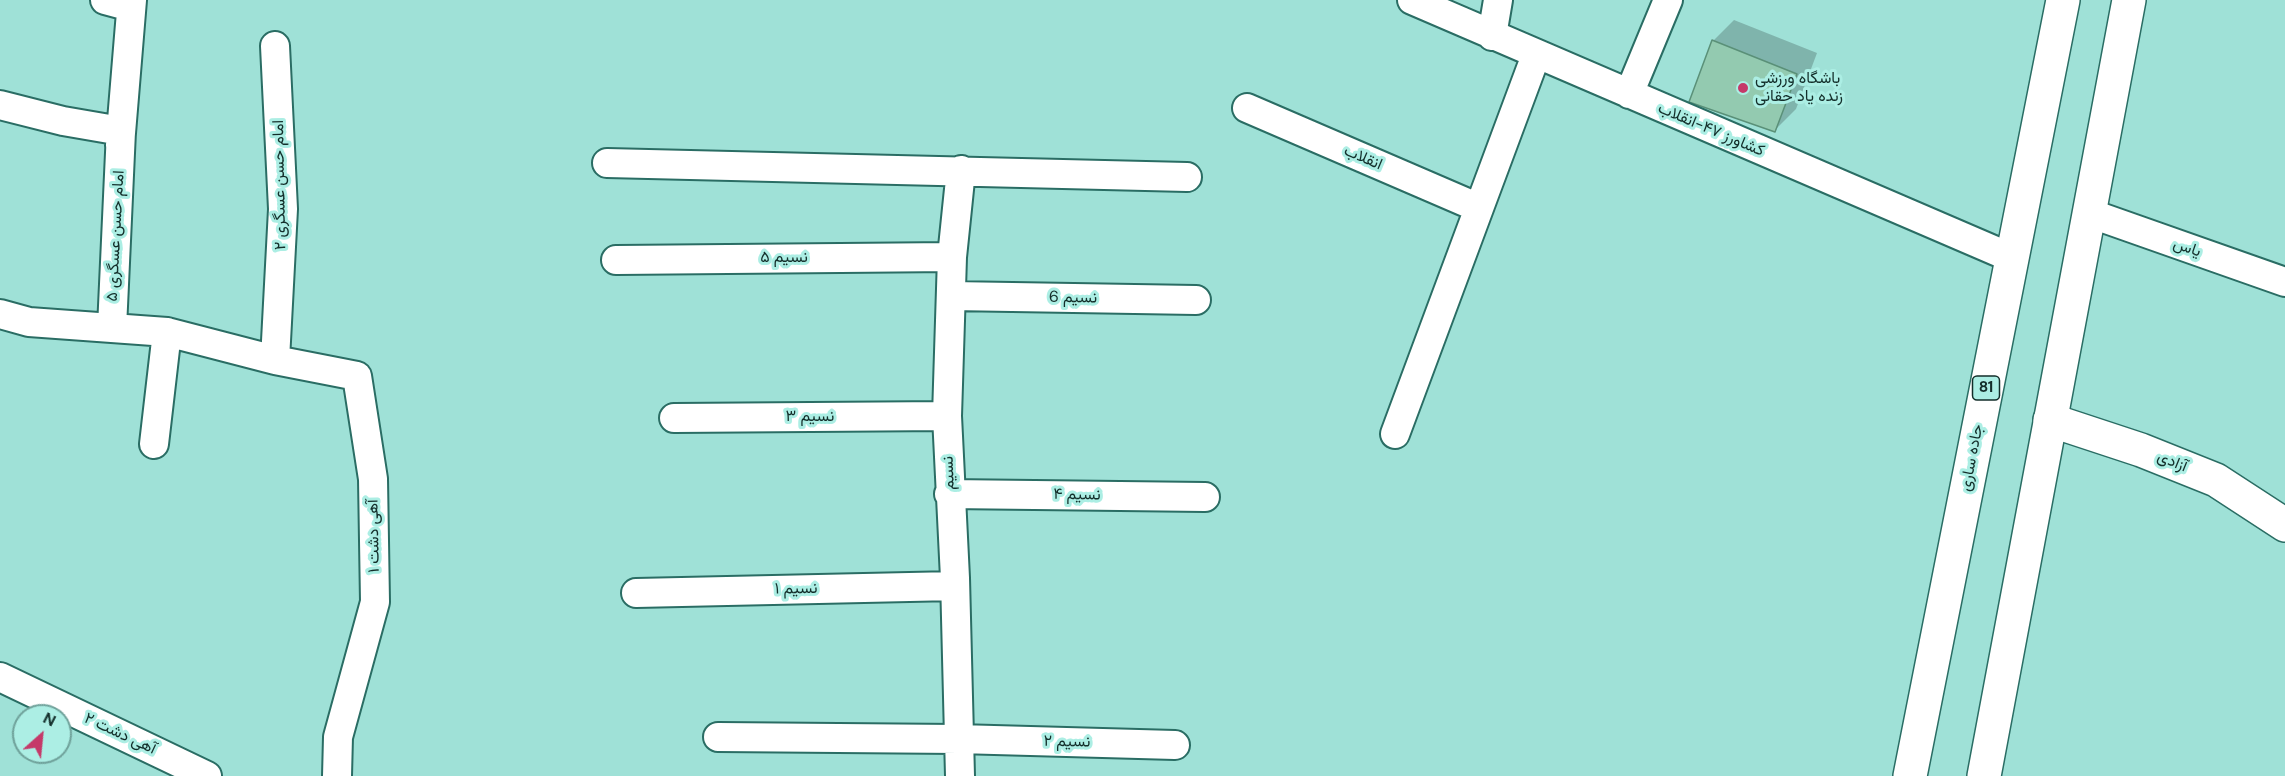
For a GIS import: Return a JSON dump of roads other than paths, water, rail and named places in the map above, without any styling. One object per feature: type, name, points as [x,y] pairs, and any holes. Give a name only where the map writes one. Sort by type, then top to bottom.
[{"type":"main road","name":"جاده ساری","points":[[1910,776],[2063,0]]},
{"type":"main road","points":[[1984,776],[2129,0]]},
{"type":"main road","name":"آزادی","points":[[2050,420],[2141,450],[2216,480],[2285,525]]},
{"type":"street","name":"کشاورز ۴۷-انقلاب","points":[[1412,0],[1491,36],[2012,258]]},
{"type":"street","points":[[1491,36],[1498,0]]},
{"type":"street","points":[[1629,94],[1668,0]]},
{"type":"street","name":"امام حسن عسگری ۵","points":[[111,328],[121,138],[123,2]]},
{"type":"street","name":"امام حسن عسگری ۲","points":[[275,360],[283,209],[276,46]]},
{"type":"street","points":[[1395,434],[1536,55]]},
{"type":"street","points":[[0,105],[121,138]]},
{"type":"street","name":"انقلاب","points":[[1247,108],[1479,208]]},
{"type":"street","points":[[607,163],[1187,177]]},
{"type":"street","name":"نسیم","points":[[960,776],[955,586],[946,416],[952,257],[961,170]]},
{"type":"street","name":"یاس","points":[[2089,213],[2285,282]]},
{"type":"street","name":"نسیم ۵","points":[[616,260],[952,257]]},
{"type":"street","name":"نسیم 6","points":[[951,296],[1196,300]]},
{"type":"street","points":[[0,314],[29,322],[167,332],[275,360]]},
{"type":"street","points":[[154,444],[167,332]]},
{"type":"street","name":"آهی دشت ۱","points":[[275,360],[357,376],[374,479],[375,602],[338,737],[337,776]]},
{"type":"street","name":"نسیم ۳","points":[[674,418],[946,416]]},
{"type":"street","name":"نسیم ۴","points":[[949,494],[1205,497]]},
{"type":"street","name":"نسیم ۱","points":[[636,593],[955,586]]},
{"type":"street","name":"آهی دشت ۲","points":[[0,677],[207,776]]},
{"type":"street","name":"نسیم ۲","points":[[717,737],[958,739],[1175,745]]},
{"type":"place","name":"باشگاه ورزشی زنده یاد حقانی","points":[[1743,88]]}]
